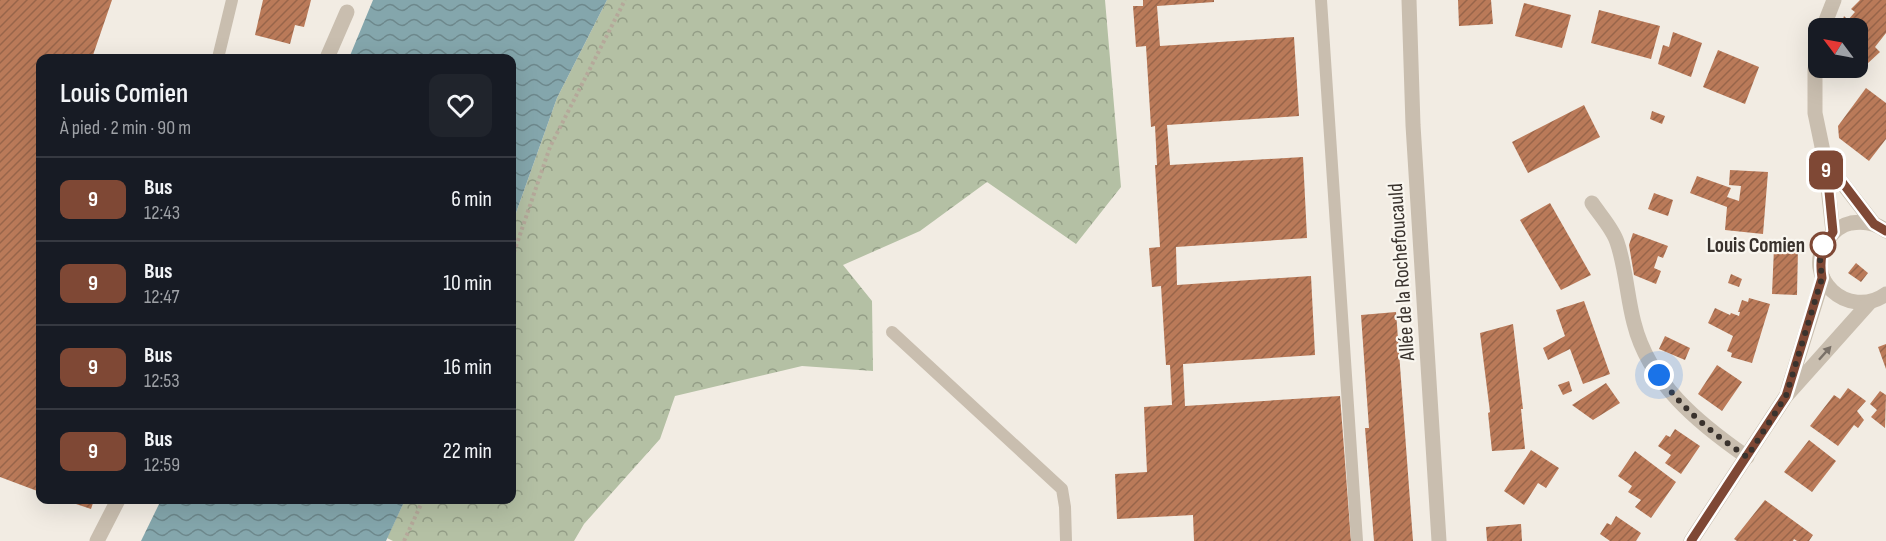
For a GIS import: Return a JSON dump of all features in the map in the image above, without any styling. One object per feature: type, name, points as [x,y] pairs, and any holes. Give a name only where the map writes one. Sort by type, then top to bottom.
[{"type":"street","name":"Allée de la Rochefoucauld","points":[[1409,0],[1413,125],[1440,541]]},
{"type":"street","points":[[1827,18],[1834,0]]},
{"type":"street","points":[[329,54],[347,12]]},
{"type":"street","points":[[1815,78],[1815,112],[1826,161],[1833,232]]},
{"type":"street","points":[[1826,161],[1880,228]]},
{"type":"street","points":[[1592,203],[1617,240],[1634,325],[1648,359],[1670,392],[1693,415],[1747,457]]},
{"type":"street","points":[[1786,396],[1822,278],[1820,261],[1823,245],[1833,232],[1845,225],[1859,222],[1880,228]]},
{"type":"street","points":[[1822,278],[1834,293],[1842,298],[1851,302],[1870,302]]},
{"type":"street","points":[[1691,541],[1786,396],[1870,302],[1886,294]]},
{"type":"street","points":[[97,541],[116,504]]},
{"type":"lane","points":[[219,54],[232,0]]},
{"type":"lane","points":[[1322,0],[1357,541]]},
{"type":"lane","points":[[892,332],[1062,489],[1066,541]]},
{"type":"path","points":[[516,246],[550,147],[625,0]]},
{"type":"path","points":[[404,541],[421,504]]},
{"type":"green space","points":[[607,0],[1105,0],[1121,187],[1076,244],[987,182],[920,231],[843,265],[872,301],[873,371],[802,366],[675,396],[660,439],[584,524],[574,541],[393,541],[387,538],[403,504],[516,504],[516,213],[557,98]]},
{"type":"water","points":[[373,0],[607,0],[557,98],[516,213],[516,54],[351,54]]},
{"type":"water","points":[[159,504],[403,504],[386,541],[141,541]]},
{"type":"building","points":[[0,0],[112,0],[93,54],[36,54],[36,490],[0,477]]},
{"type":"building","points":[[263,0],[311,0],[304,27],[295,25],[290,44],[255,35]]},
{"type":"building","points":[[1143,0],[1214,0],[1214,2],[1157,6],[1160,46],[1294,37],[1299,116],[1167,125],[1170,165],[1303,157],[1307,238],[1176,247],[1177,285],[1311,276],[1315,355],[1183,364],[1185,406],[1340,396],[1351,541],[1194,541],[1193,515],[1117,519],[1115,474],[1147,472],[1144,407],[1172,405],[1170,365],[1166,365],[1161,286],[1152,287],[1149,248],[1160,247],[1155,126],[1151,127],[1146,46],[1136,47],[1133,6],[1143,6]]},
{"type":"building","points":[[1458,0],[1491,0],[1493,24],[1459,26]]},
{"type":"building","points":[[1860,0],[1886,0],[1886,33],[1875,47],[1880,52],[1868,63],[1868,18],[1850,18],[1855,12],[1851,9]]},
{"type":"building","points":[[1524,3],[1571,15],[1562,48],[1515,36]]},
{"type":"building","points":[[1599,10],[1660,26],[1651,59],[1591,43]]},
{"type":"building","points":[[1673,32],[1702,43],[1691,77],[1658,64],[1663,45],[1669,47]]},
{"type":"building","points":[[1718,50],[1759,67],[1745,104],[1703,87]]},
{"type":"building","points":[[1866,88],[1886,103],[1886,139],[1869,161],[1839,138],[1838,126]]},
{"type":"building","points":[[1584,105],[1600,137],[1528,173],[1512,142]]},
{"type":"building","points":[[1652,111],[1665,116],[1662,124],[1650,119]]},
{"type":"building","points":[[1730,170],[1768,172],[1763,234],[1725,230],[1727,207],[1690,193],[1697,176],[1731,188],[1727,197],[1739,201],[1741,186],[1729,185]]},
{"type":"building","points":[[1654,193],[1673,200],[1668,216],[1648,209]]},
{"type":"building","points":[[1550,203],[1591,275],[1561,290],[1520,220]]},
{"type":"building","points":[[1633,233],[1668,246],[1663,258],[1658,256],[1654,268],[1661,271],[1656,284],[1634,275],[1629,245]]},
{"type":"building","points":[[1774,248],[1798,248],[1797,295],[1772,294]]},
{"type":"building","points":[[1856,263],[1868,273],[1861,282],[1848,273]]},
{"type":"building","points":[[1731,274],[1742,279],[1739,287],[1728,283]]},
{"type":"building","points":[[1749,298],[1770,304],[1752,363],[1731,357],[1732,353],[1727,351],[1733,336],[1708,323],[1715,308],[1730,315],[1731,313],[1739,316],[1742,300],[1748,302]]},
{"type":"building","points":[[1584,301],[1610,374],[1583,384],[1570,349],[1548,360],[1543,348],[1565,336],[1556,310]]},
{"type":"building","points":[[1396,312],[1413,541],[1374,541],[1365,428],[1369,428],[1361,315]]},
{"type":"building","points":[[1513,324],[1523,409],[1521,409],[1525,449],[1492,451],[1488,413],[1490,412],[1480,333]]},
{"type":"building","points":[[1665,336],[1690,348],[1685,360],[1659,349]]},
{"type":"building","points":[[1886,344],[1886,369],[1878,347]]},
{"type":"building","points":[[1717,365],[1742,382],[1722,411],[1698,394]]},
{"type":"building","points":[[1569,381],[1572,391],[1563,395],[1558,385]]},
{"type":"building","points":[[1606,383],[1620,403],[1593,420],[1572,405]]},
{"type":"building","points":[[1848,388],[1866,401],[1857,411],[1864,420],[1858,428],[1854,425],[1838,446],[1810,426],[1834,395],[1840,399]]},
{"type":"building","points":[[1880,391],[1886,395],[1885,428],[1871,417],[1877,410],[1870,404]]},
{"type":"building","points":[[1675,429],[1700,446],[1681,474],[1665,463],[1671,455],[1658,446],[1666,435],[1670,437]]},
{"type":"building","points":[[1809,440],[1836,461],[1812,492],[1784,472]]},
{"type":"building","points":[[1531,450],[1559,468],[1546,488],[1538,483],[1524,505],[1504,491]]},
{"type":"building","points":[[1635,451],[1676,482],[1651,518],[1635,507],[1641,500],[1628,492],[1632,486],[1618,476]]},
{"type":"building","points":[[1765,500],[1813,535],[1809,541],[1794,539],[1793,541],[1737,541],[1734,539]]},
{"type":"building","points":[[76,504],[93,504],[91,509]]},
{"type":"building","points":[[1616,516],[1641,533],[1636,541],[1610,541],[1600,534],[1607,523],[1611,525]]},
{"type":"building","points":[[1521,524],[1522,541],[1487,541],[1486,527]]},
{"type":"bus line","name":"9","points":[[1691,541],[1786,396],[1822,278],[1820,261],[1823,245],[1833,232],[1826,161],[1874,224],[1886,231]]},
{"type":"place","name":"Louis Comien","points":[[1823,245]]},
{"type":"route","points":[[1659,375],[1670,392],[1701,423],[1747,457],[1786,396],[1822,278],[1820,261],[1823,245]]}]
